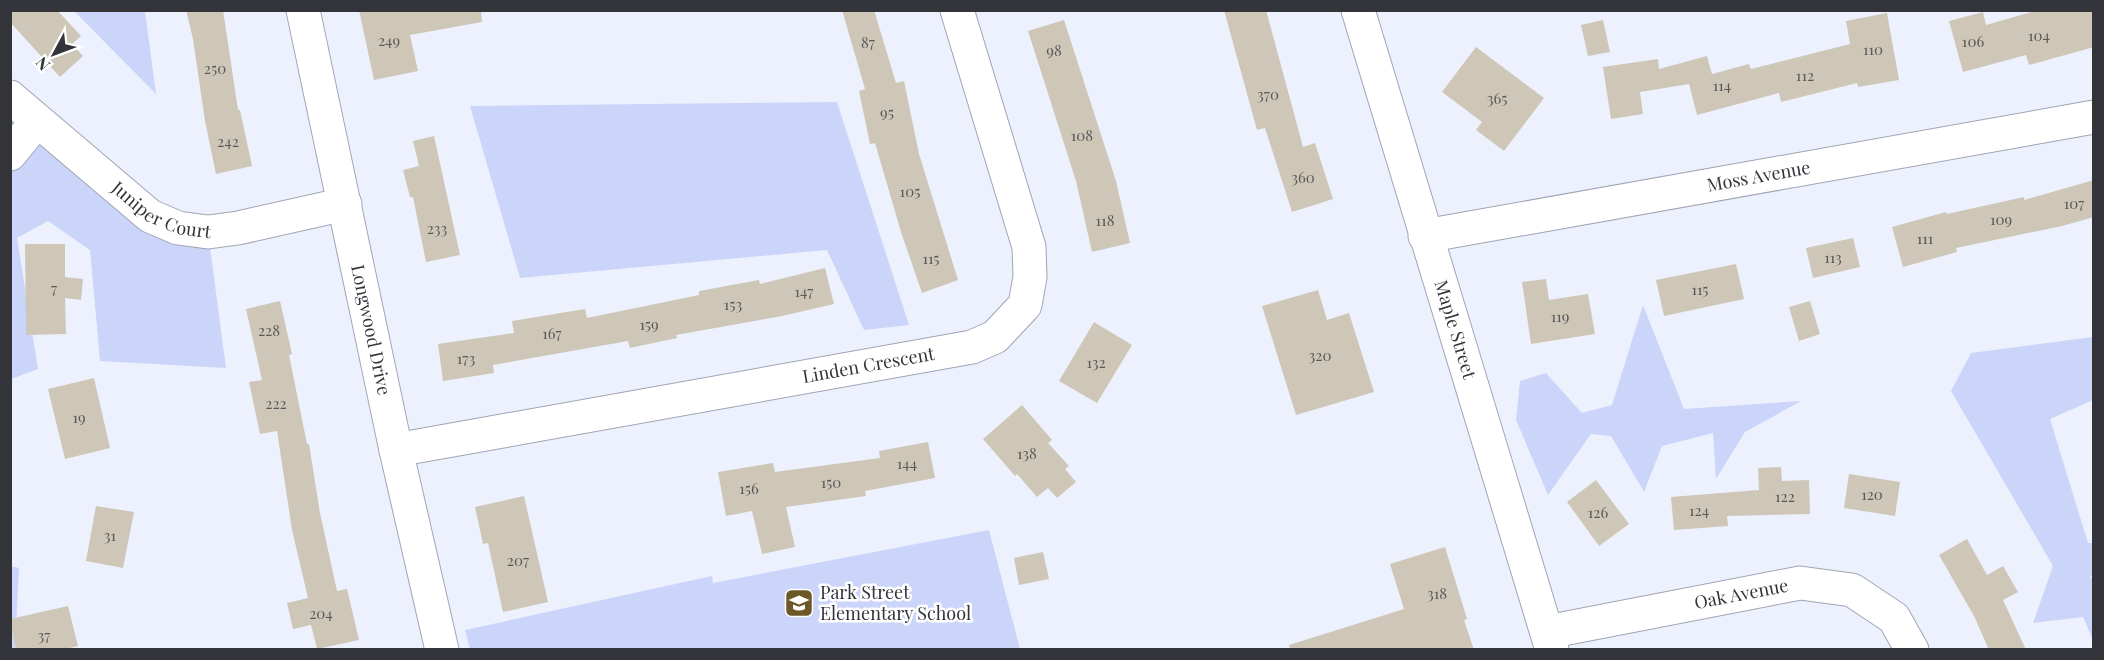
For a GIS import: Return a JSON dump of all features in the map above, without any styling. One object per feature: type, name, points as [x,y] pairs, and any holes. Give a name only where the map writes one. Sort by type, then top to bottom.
[{"type":"street","name":"Longwood Drive","points":[[303,10],[396,450],[442,650]]},
{"type":"street","name":"Linden Crescent","points":[[396,450],[972,347],[995,338],[1025,305],[1030,277],[1029,247],[957,10]]},
{"type":"street","name":"Maple Street","points":[[1358,10],[1550,641]]},
{"type":"street","name":"Juniper Court","points":[[10,98],[150,216],[178,228],[208,232],[238,228],[345,204]]},
{"type":"street","name":"Moss Avenue","points":[[1425,236],[2094,117]]},
{"type":"street","points":[[10,154],[37,121]]},
{"type":"street","name":"Oak Avenue","points":[[1550,641],[1800,583],[1852,590],[1894,618],[1912,650]]},
{"type":"shaded area","points":[[74,11],[145,11],[156,94]]},
{"type":"shaded area","points":[[11,97],[150,216],[208,232],[226,368],[100,361],[90,250],[48,221],[17,238],[38,369],[11,379]]},
{"type":"shaded area","points":[[837,102],[909,325],[864,330],[827,250],[520,278],[470,106]]},
{"type":"shaded area","points":[[1643,305],[1684,409],[1801,401],[1745,432],[1716,479],[1713,433],[1662,446],[1644,492],[1611,436],[1591,434],[1548,495],[1516,420],[1520,381],[1546,373],[1582,413],[1612,405]]},
{"type":"shaded area","points":[[2093,337],[2093,400],[2050,419],[2088,543],[2093,543],[2093,575],[2090,576],[2094,583],[2093,640],[2083,617],[2033,623],[2053,566],[1951,391],[1971,353]]},
{"type":"shaded area","name":"Park Street Elementary School","points":[[989,530],[1020,649],[470,650],[465,630],[712,576],[713,583]]},
{"type":"shaded area","points":[[10,566],[19,568],[15,649],[11,649]]},
{"type":"building","points":[[10,10],[57,10],[81,36],[72,44],[83,56],[60,77],[10,22]]},
{"type":"building","points":[[186,10],[223,10],[238,110],[240,110],[252,166],[216,174]]},
{"type":"building","points":[[359,10],[481,10],[482,22],[410,35],[418,71],[374,80]]},
{"type":"building","points":[[842,10],[874,10],[896,83],[904,81],[919,154],[958,280],[922,293],[901,232],[875,143],[870,144],[859,91],[865,89]]},
{"type":"building","points":[[1224,10],[1266,10],[1303,147],[1315,143],[1333,199],[1292,212],[1265,128],[1257,130]]},
{"type":"building","points":[[2038,10],[2094,10],[2094,47],[2029,65],[2026,55],[1963,72],[1949,21],[1983,12],[1986,25]]},
{"type":"building","points":[[1887,13],[1899,80],[1858,87],[1857,83],[1781,102],[1779,93],[1697,115],[1689,84],[1640,92],[1643,114],[1611,119],[1603,67],[1658,59],[1659,69],[1707,56],[1712,74],[1749,64],[1751,69],[1850,44],[1846,21]]},
{"type":"building","points":[[1064,20],[1116,181],[1130,243],[1092,252],[1076,181],[1028,31]]},
{"type":"building","points":[[1603,20],[1610,52],[1588,56],[1581,25]]},
{"type":"building","points":[[1476,47],[1544,98],[1504,151],[1476,130],[1482,122],[1442,92]]},
{"type":"building","points":[[434,136],[460,255],[426,262],[413,197],[410,197],[403,170],[419,166],[413,141]]},
{"type":"building","points":[[2094,180],[2094,217],[1956,248],[1957,252],[1903,267],[1892,227],[1946,212],[1947,214],[2024,197],[2024,200]]},
{"type":"building","points":[[1853,238],[1860,267],[1813,278],[1806,248]]},
{"type":"building","points":[[25,244],[65,244],[65,277],[83,279],[81,300],[65,298],[66,334],[26,335]]},
{"type":"building","points":[[1736,264],[1744,299],[1664,316],[1656,280]]},
{"type":"building","points":[[825,268],[834,304],[676,335],[677,338],[630,348],[628,341],[493,365],[494,373],[443,381],[438,344],[514,333],[512,321],[585,309],[587,318],[699,295],[699,291],[759,280],[760,284]]},
{"type":"building","points":[[1546,279],[1549,300],[1588,294],[1595,334],[1531,344],[1522,282]]},
{"type":"building","points":[[1318,290],[1327,320],[1349,313],[1374,392],[1296,415],[1262,306]]},
{"type":"building","points":[[280,301],[337,591],[347,589],[359,640],[317,649],[311,625],[293,629],[287,603],[308,598],[292,530],[277,431],[260,434],[249,382],[262,380],[246,309]]},
{"type":"building","points":[[1810,301],[1820,334],[1799,341],[1789,307]]},
{"type":"building","points":[[1094,322],[1132,345],[1097,403],[1059,381]]},
{"type":"building","points":[[94,378],[110,448],[65,459],[48,389]]},
{"type":"building","points":[[1022,405],[1052,440],[1048,443],[1069,466],[1065,469],[1076,482],[1057,498],[1048,488],[1037,497],[983,439]]},
{"type":"building","points":[[928,442],[935,478],[865,491],[866,496],[786,507],[795,547],[762,554],[752,511],[726,516],[718,472],[773,463],[775,472],[880,458],[879,451]]},
{"type":"building","points":[[1781,467],[1782,481],[1809,480],[1810,514],[1727,516],[1728,526],[1674,530],[1671,497],[1759,490],[1758,468]]},
{"type":"building","points":[[1849,474],[1900,482],[1895,516],[1844,508]]},
{"type":"building","points":[[1596,480],[1629,524],[1599,546],[1567,502]]},
{"type":"building","points":[[524,496],[548,602],[503,612],[488,543],[483,544],[475,507]]},
{"type":"building","points":[[96,506],[134,512],[123,568],[86,561]]},
{"type":"building","points":[[1967,539],[1987,575],[2003,566],[2018,592],[2003,600],[2026,650],[1989,650],[1974,616],[1939,555]]},
{"type":"building","points":[[1445,547],[1474,650],[1290,650],[1289,645],[1404,609],[1390,564]]},
{"type":"building","points":[[1043,552],[1049,579],[1019,585],[1014,558]]},
{"type":"building","points":[[68,606],[78,646],[61,650],[16,650],[10,619]]},
{"type":"place","name":"Park Street Elementary School","points":[[799,603]]}]
